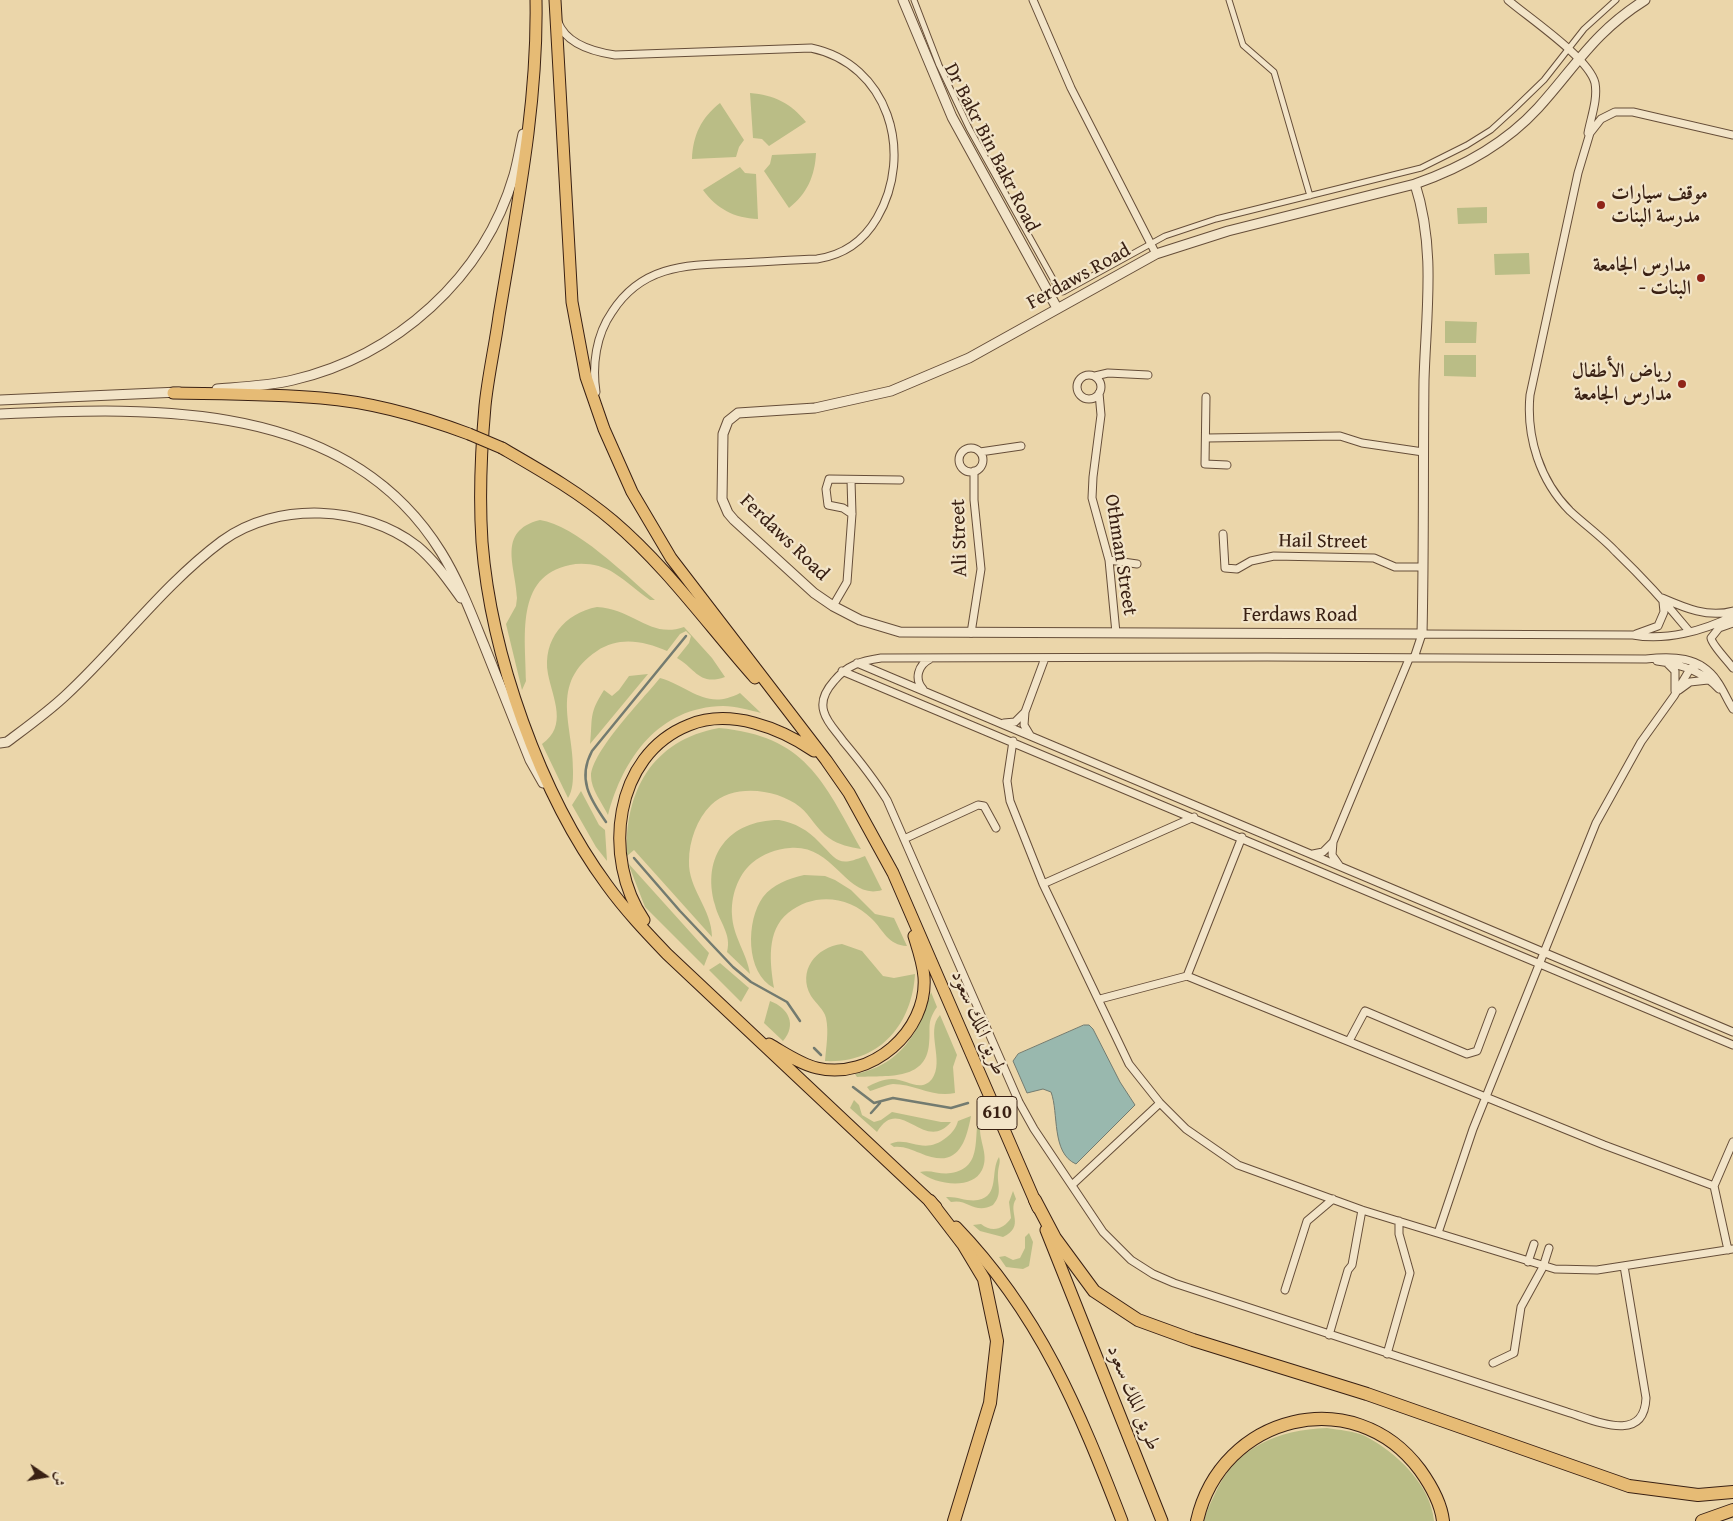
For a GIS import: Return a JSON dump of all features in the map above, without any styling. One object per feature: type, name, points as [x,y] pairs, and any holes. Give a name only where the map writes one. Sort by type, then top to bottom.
[{"type":"highway","points":[[1035,1200],[1055,1238],[1094,1291],[1138,1320],[1193,1340],[1367,1394],[1629,1486],[1698,1495],[1733,1492]]},
{"type":"highway","points":[[930,1201],[963,1244],[984,1279],[998,1341],[990,1403],[954,1521]]},
{"type":"highway","points":[[1197,1521],[1211,1481],[1232,1454],[1255,1436],[1284,1424],[1314,1419],[1346,1421],[1380,1433],[1409,1456],[1430,1483],[1443,1521]]},
{"type":"highway","points":[[1702,1521],[1733,1510]]},
{"type":"main road","points":[[536,0],[533,92],[486,404],[481,482],[482,543],[491,604],[518,709],[537,758],[572,832],[608,886],[667,954],[930,1201],[986,1259],[1033,1324],[1087,1430],[1122,1521]]},
{"type":"main road","points":[[555,0],[572,302],[586,377],[604,429],[632,492],[671,558],[737,641],[797,724]]},
{"type":"main road","points":[[173,393],[321,398],[377,406],[431,420],[502,448],[543,471],[581,496],[625,532],[674,582],[733,653],[797,724]]},
{"type":"main road","points":[[667,954],[636,908],[627,889],[618,846],[619,823],[624,802],[632,779],[646,758],[672,733],[690,724],[729,719],[776,729],[798,740],[826,760]]},
{"type":"main road","name":"طريق الملك سعود","points":[[797,724],[826,760],[875,837],[907,906],[1035,1200],[1162,1521]]},
{"type":"main road","points":[[753,1035],[806,1065],[820,1069],[850,1068],[880,1058],[891,1050],[900,1041],[916,1016],[923,991],[924,976],[907,906]]},
{"type":"street","name":"Dr Bakr Bin Bakr Road","points":[[903,0],[952,118],[1056,308]]},
{"type":"street","points":[[914,0],[939,65],[969,128],[1060,291],[1066,290],[1150,242],[1216,219],[1421,168],[1467,146],[1514,110],[1544,80],[1584,30],[1616,0]]},
{"type":"street","points":[[1033,0],[1071,88],[1156,254]]},
{"type":"street","points":[[1229,0],[1244,45],[1274,72],[1310,196]]},
{"type":"street","points":[[1508,0],[1579,57],[1591,73],[1595,83],[1596,98],[1532,380],[1528,409],[1530,429],[1539,464],[1557,495],[1570,511],[1646,581],[1689,631]]},
{"type":"street","name":"Ferdaws Road","points":[[1422,634],[900,632],[860,620],[814,593],[728,513],[722,492],[722,434],[728,421],[738,414],[815,408],[891,392],[969,358],[1156,254],[1228,231],[1416,184],[1468,162],[1500,142],[1537,109],[1579,57],[1612,23],[1645,0]]},
{"type":"street","points":[[555,16],[560,27],[577,42],[601,53],[615,56],[811,48],[830,53],[850,64],[870,84],[886,112],[895,149],[893,181],[884,205],[871,227],[857,243],[844,252],[832,257],[817,259],[685,266],[650,276],[627,292],[607,319],[596,352],[595,391],[604,429]]},
{"type":"street","points":[[0,400],[173,393],[261,386],[292,380],[352,361],[408,328],[460,277],[482,245],[500,212],[514,175],[533,92]]},
{"type":"street","points":[[1584,147],[1590,132],[1601,119],[1615,112],[1627,111],[1733,135]]},
{"type":"street","points":[[1339,865],[1332,855],[1333,842],[1422,634],[1423,452],[1429,246],[1416,184]]},
{"type":"street","points":[[1095,376],[1101,385],[1099,393],[1094,398],[1087,399],[1080,395],[1077,388],[1078,381],[1083,376],[1108,373],[1148,375]]},
{"type":"street","name":"Othman Street","points":[[1099,393],[1102,415],[1092,478],[1092,498],[1108,560],[1116,633]]},
{"type":"street","points":[[1206,397],[1207,438],[1205,464],[1227,465]]},
{"type":"street","points":[[0,414],[86,410],[190,415],[255,426],[318,445],[358,467],[394,495],[412,514],[441,552],[457,580],[471,612],[530,760],[572,832]]},
{"type":"street","points":[[1207,438],[1340,436],[1362,443],[1423,452]]},
{"type":"street","points":[[980,452],[982,463],[974,471],[967,471],[961,466],[960,455],[969,448],[980,452],[1021,446]]},
{"type":"street","name":"Ali Street","points":[[971,633],[981,569],[974,500],[974,471]]},
{"type":"street","points":[[852,514],[842,508],[828,506],[826,489],[829,479],[900,480]]},
{"type":"street","points":[[834,606],[847,582],[852,514],[852,480]]},
{"type":"street","points":[[0,743],[7,742],[66,696],[182,576],[223,541],[247,528],[273,518],[302,514],[332,513],[361,519],[391,530],[417,546],[441,570],[471,612]]},
{"type":"street","name":"Hail Street","points":[[1223,534],[1225,568],[1237,569],[1251,561],[1274,556],[1374,558],[1395,567],[1423,567]]},
{"type":"street","points":[[1108,560],[1137,564]]},
{"type":"street","points":[[1661,599],[1699,612],[1719,614],[1733,612]]},
{"type":"street","points":[[1633,635],[1658,626],[1664,612],[1661,599]]},
{"type":"street","points":[[1422,634],[1633,635],[1665,637],[1733,616]]},
{"type":"street","points":[[1733,623],[1719,628],[1712,638],[1714,646],[1722,652],[1733,668]]},
{"type":"street","points":[[1624,1266],[1646,1398],[1643,1414],[1631,1425],[1620,1427],[1596,1421],[1329,1335],[1153,1274],[1117,1248],[1103,1232],[1034,1129],[1020,1102],[904,838],[878,785],[824,713],[823,705],[827,688],[842,671],[857,662],[881,658],[1267,657],[1646,659],[1675,657],[1700,665],[1714,677],[1733,709]]},
{"type":"street","points":[[925,691],[918,682],[919,671],[924,663],[933,658]]},
{"type":"street","points":[[1030,735],[1024,725],[1025,712],[1045,658]]},
{"type":"street","points":[[1646,659],[1690,669],[1712,682],[1726,697]]},
{"type":"street","points":[[857,662],[1733,1032]]},
{"type":"street","points":[[1663,662],[1671,666],[1675,671],[1674,696]]},
{"type":"street","points":[[1438,1233],[1486,1097],[1596,823],[1642,742],[1690,669],[1693,666],[1700,665]]},
{"type":"street","points":[[842,671],[1242,837],[1733,1045]]},
{"type":"street","points":[[1674,696],[1690,682],[1703,680],[1712,682]]},
{"type":"street","points":[[1002,723],[1015,722],[1025,712]]},
{"type":"street","points":[[1012,741],[1007,781],[1010,801],[1044,884],[1100,999],[1128,1064],[1160,1103],[1186,1129],[1238,1165],[1362,1210],[1543,1267],[1582,1271],[1731,1250],[1714,1186],[1733,1142]]},
{"type":"street","points":[[1106,780],[1112,769]]},
{"type":"street","points":[[904,838],[978,805],[984,806],[996,828]]},
{"type":"street","points":[[1044,884],[1194,817]]},
{"type":"street","points":[[1187,976],[1242,837]]},
{"type":"street","points":[[1312,854],[1323,852],[1333,842]]},
{"type":"street","points":[[1100,999],[1187,976],[1486,1097],[1714,1186]]},
{"type":"street","points":[[1349,1041],[1365,1011],[1467,1054],[1477,1051],[1492,1011]]},
{"type":"street","points":[[1072,1185],[1160,1103]]},
{"type":"street","points":[[1284,1290],[1307,1221],[1333,1199]]},
{"type":"street","points":[[1329,1335],[1348,1270],[1352,1264],[1362,1210]]},
{"type":"street","points":[[1387,1354],[1410,1274],[1399,1234],[1399,1221]]},
{"type":"street","points":[[1528,1262],[1534,1244]]},
{"type":"street","points":[[1493,1363],[1514,1353],[1521,1307],[1543,1267],[1549,1248]]},
{"type":"green space","points":[[750,93],[781,101],[800,115],[806,122],[769,146],[762,139],[753,138]]},
{"type":"green space","points":[[720,103],[744,140],[739,147],[736,157],[692,159],[694,142],[699,128],[713,109]]},
{"type":"green space","points":[[816,153],[814,169],[809,184],[801,197],[789,208],[764,171],[770,164],[772,155]]},
{"type":"green space","points":[[740,167],[745,173],[756,174],[758,219],[741,217],[727,211],[708,197],[703,190]]},
{"type":"green space","points":[[1487,207],[1487,223],[1458,224],[1457,208]]},
{"type":"green space","points":[[1529,253],[1530,274],[1495,275],[1494,254]]},
{"type":"green space","points":[[1445,321],[1477,322],[1476,343],[1445,343]]},
{"type":"green space","points":[[1444,355],[1476,355],[1476,377],[1444,376]]},
{"type":"green space","points":[[540,520],[569,531],[585,541],[655,600],[650,600],[619,576],[598,566],[575,564],[552,571],[540,582],[531,595],[525,629],[526,681],[522,690],[506,624],[516,606],[517,598],[512,563],[513,541],[518,532],[526,525]]},
{"type":"green space","points":[[597,607],[610,609],[661,629],[672,630],[684,627],[712,658],[725,677],[716,679],[703,678],[677,658],[689,643],[691,636],[686,631],[680,634],[667,651],[641,643],[623,642],[605,646],[597,651],[582,664],[573,677],[568,692],[567,706],[573,781],[568,798],[542,744],[550,737],[557,721],[557,712],[547,662],[552,639],[558,630],[575,615]]},
{"type":"green space","points":[[648,674],[590,744],[593,711],[604,690],[612,696],[629,676]]},
{"type":"green space","points":[[660,678],[708,699],[718,700],[740,693],[761,713],[728,706],[700,709],[680,715],[662,726],[634,756],[623,774],[608,815],[591,781],[594,765],[609,740]]},
{"type":"green space","points":[[719,728],[748,733],[772,741],[792,752],[808,766],[822,783],[835,802],[861,849],[841,844],[829,838],[800,807],[780,796],[756,791],[743,791],[720,798],[711,805],[702,817],[692,838],[689,853],[692,881],[708,917],[712,937],[634,850],[627,856],[627,833],[637,791],[647,772],[660,757],[676,744],[696,734]]},
{"type":"green space","points":[[581,791],[599,825],[605,830],[607,861],[596,847],[572,805]]},
{"type":"green space","points":[[779,820],[796,825],[806,831],[839,860],[849,861],[865,856],[882,890],[870,891],[859,888],[818,854],[805,849],[790,848],[770,852],[761,857],[752,863],[742,874],[736,887],[732,908],[735,931],[750,974],[727,952],[728,939],[715,905],[712,871],[716,857],[723,844],[733,834],[746,826]]},
{"type":"green space","points":[[628,863],[709,953],[704,966],[645,907]]},
{"type":"green space","points":[[804,875],[825,876],[835,880],[851,890],[875,914],[894,918],[907,946],[895,943],[887,937],[872,919],[853,905],[831,899],[809,902],[798,906],[788,913],[776,929],[771,948],[774,988],[765,981],[753,959],[751,932],[753,919],[757,907],[767,892],[776,885]]},
{"type":"green space","points":[[842,944],[862,951],[883,976],[894,978],[915,974],[907,1010],[889,1038],[861,1056],[844,1060],[825,1061],[826,1018],[822,1009],[811,996],[806,978],[808,969],[817,955],[833,946]]},
{"type":"green space","points":[[720,963],[749,988],[741,1002],[709,970]]},
{"type":"green space","points":[[931,992],[937,1007],[930,1021],[929,1044],[926,1056],[920,1065],[912,1071],[902,1074],[857,1077],[855,1074],[884,1064],[905,1045],[921,1021]]},
{"type":"green space","points":[[770,1001],[782,1008],[789,1018],[790,1029],[783,1041],[764,1023]]},
{"type":"green space","points":[[940,1015],[957,1055],[953,1067],[955,1093],[939,1094],[893,1084],[870,1091],[867,1087],[885,1080],[892,1079],[923,1085],[932,1079],[937,1064],[934,1029]]},
{"type":"green space","points":[[854,1100],[859,1105],[862,1115],[874,1122],[881,1120],[892,1112],[941,1122],[951,1122],[941,1130],[931,1132],[894,1118],[886,1122],[877,1132],[850,1108]]},
{"type":"green space","points":[[980,1110],[980,1134],[985,1160],[982,1170],[977,1177],[962,1183],[952,1183],[934,1180],[920,1172],[951,1173],[962,1170],[969,1164],[975,1148]]},
{"type":"green space","points":[[971,1116],[962,1146],[950,1156],[942,1158],[932,1157],[907,1148],[894,1147],[890,1144],[904,1142],[923,1146],[938,1143],[953,1132],[958,1121]]},
{"type":"green space","points":[[999,1157],[999,1193],[993,1205],[981,1208],[957,1201],[951,1202],[946,1197],[966,1200],[985,1198],[992,1188],[996,1163]]},
{"type":"green space","points":[[1013,1191],[1016,1199],[1013,1209],[1015,1224],[1010,1233],[1003,1237],[980,1231],[973,1225],[981,1224],[993,1229],[1005,1225],[1011,1218],[1009,1202]]},
{"type":"green space","points":[[1029,1233],[1033,1242],[1029,1266],[1023,1269],[1006,1267],[999,1257],[1005,1256],[1013,1260],[1020,1258],[1025,1248],[1025,1237]]},
{"type":"green space","points":[[1327,1428],[1365,1436],[1400,1460],[1419,1483],[1426,1495],[1434,1521],[1204,1521],[1223,1479],[1233,1465],[1246,1453],[1275,1437],[1309,1429]]},
{"type":"water","points":[[1084,1025],[1089,1025],[1093,1029],[1120,1082],[1135,1105],[1076,1164],[1068,1159],[1059,1142],[1051,1092],[1043,1089],[1027,1093],[1013,1061],[1018,1054]]},
{"type":"waterway","points":[[606,822],[587,788],[586,771],[592,751],[686,636]]},
{"type":"waterway","points":[[634,858],[680,911],[733,967],[751,982],[787,1002],[800,1021]]},
{"type":"waterway","points":[[814,1048],[821,1055]]},
{"type":"waterway","points":[[853,1087],[874,1103],[893,1098],[951,1108],[968,1103]]},
{"type":"waterway","points":[[871,1113],[880,1103]]},
{"type":"place","name":"موقف سيارات مدرسة البنات","points":[[1601,205]]},
{"type":"place","name":"مدارس الجامعة - البنات","points":[[1701,278]]},
{"type":"place","name":"رياض الأطفال مدارس الجامعة","points":[[1682,384]]}]
